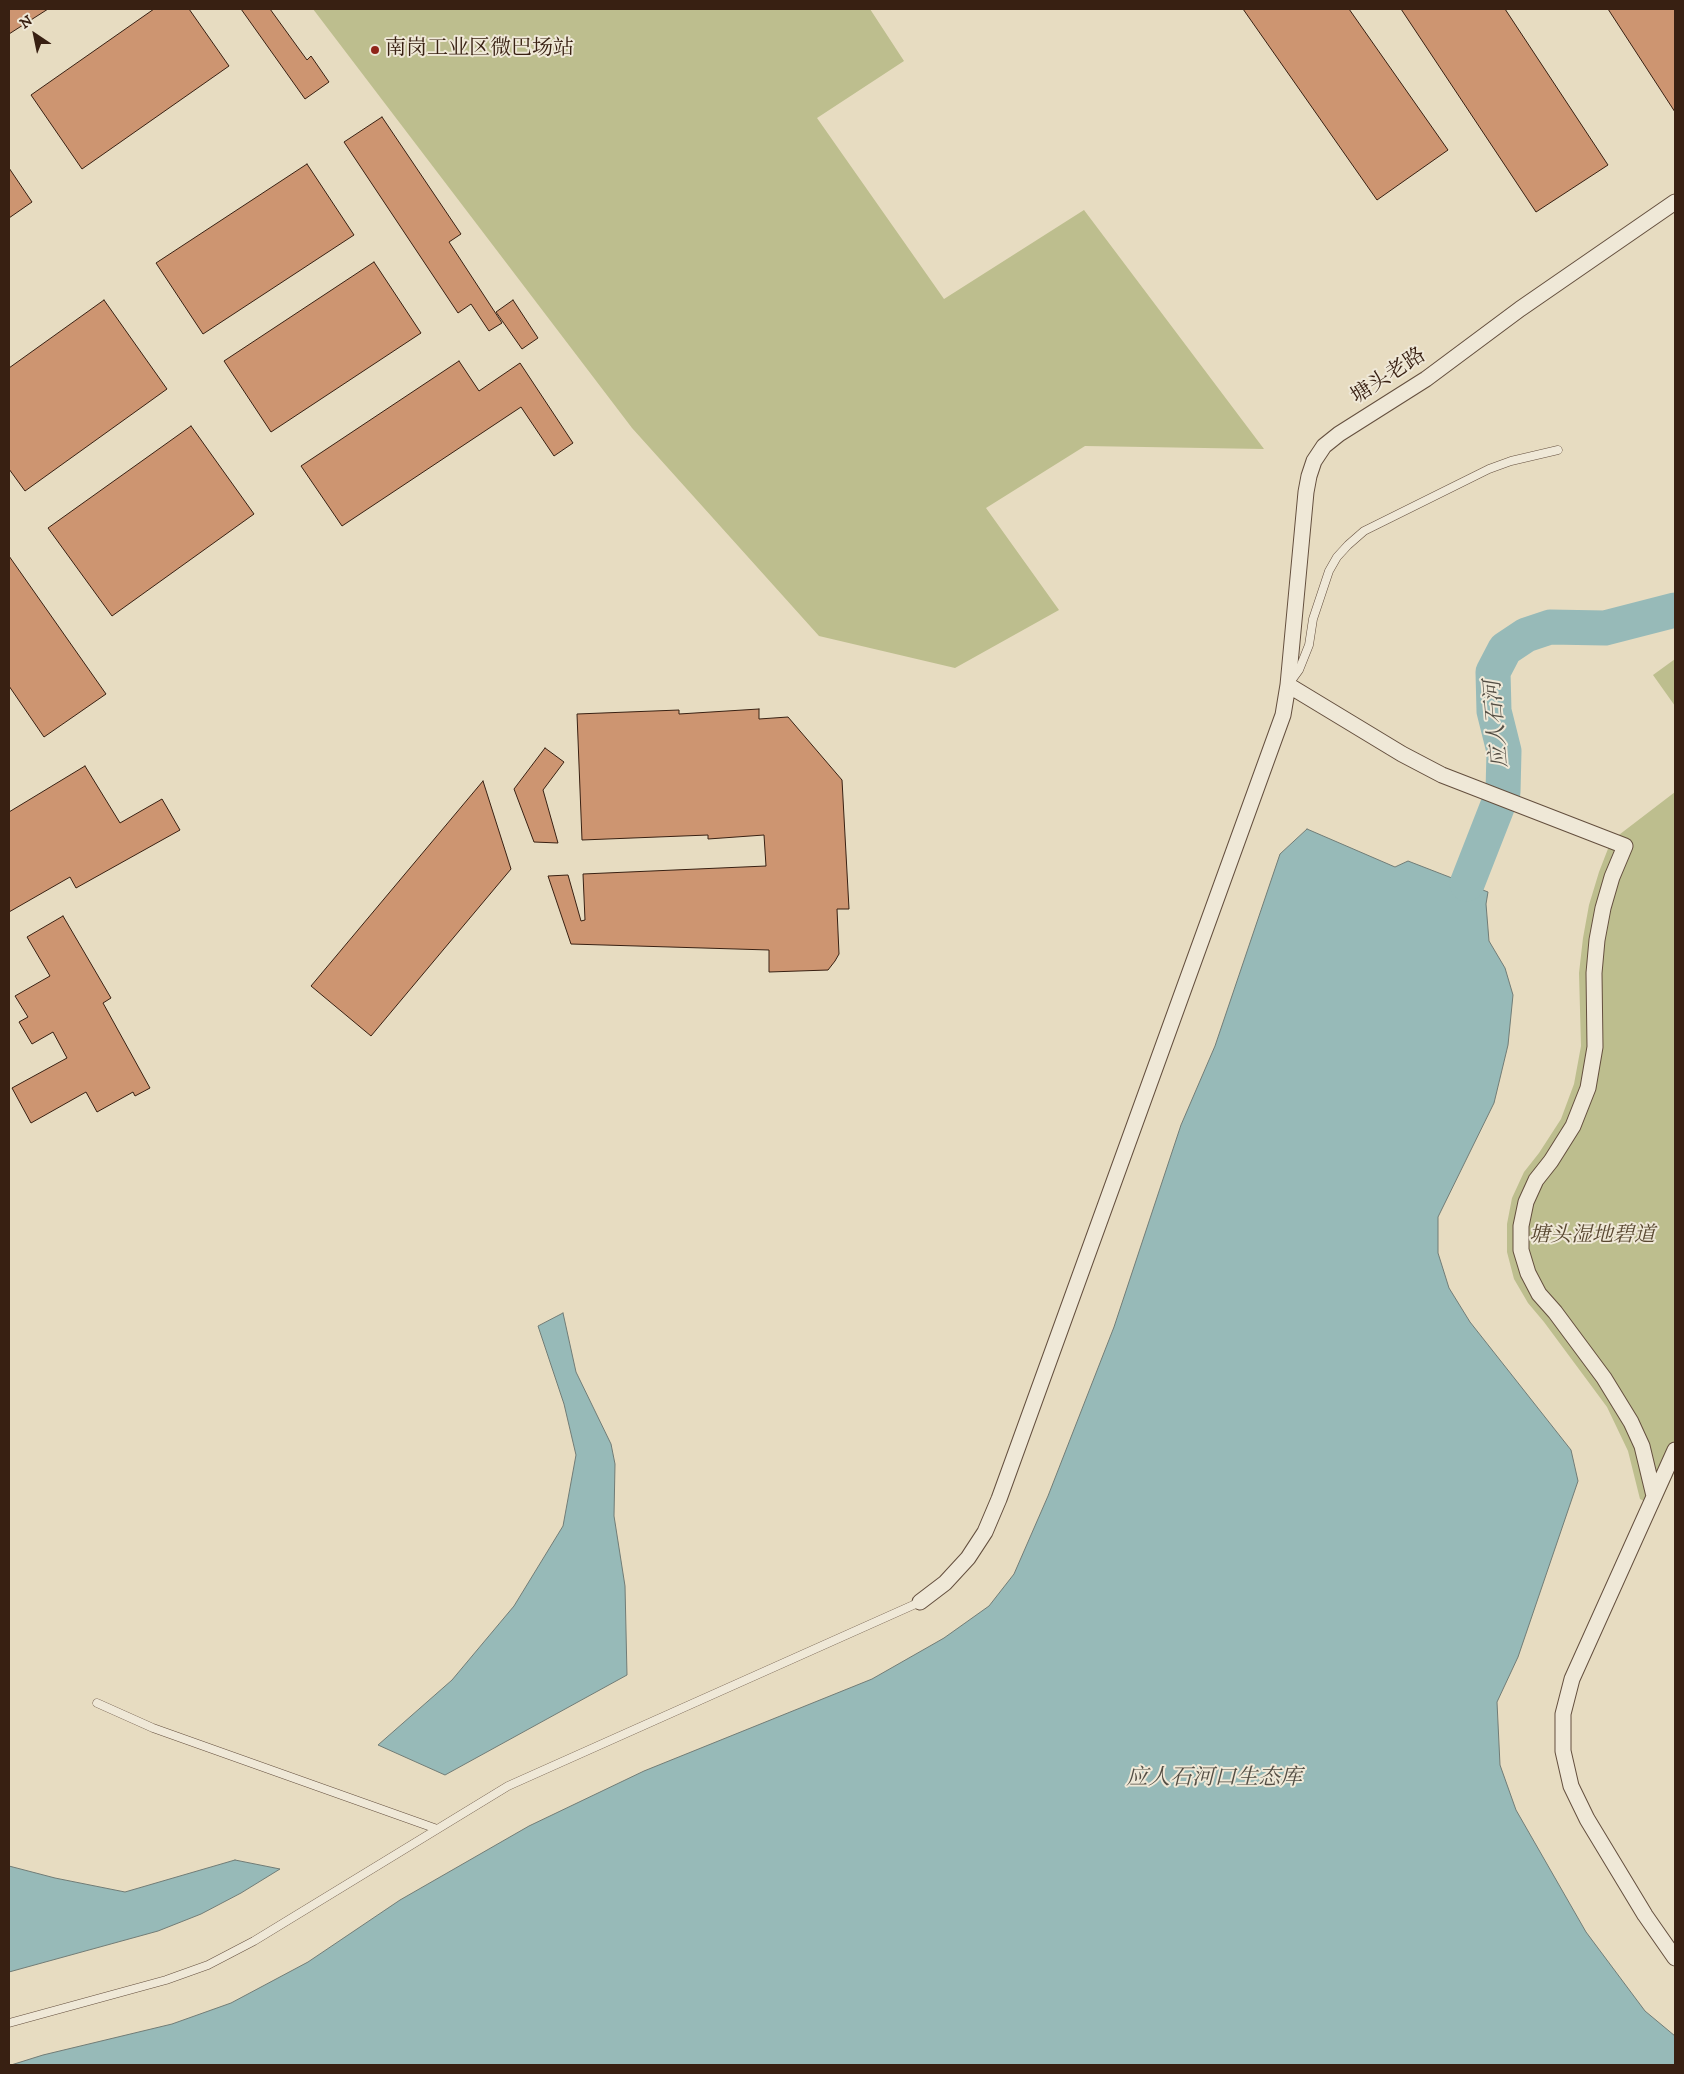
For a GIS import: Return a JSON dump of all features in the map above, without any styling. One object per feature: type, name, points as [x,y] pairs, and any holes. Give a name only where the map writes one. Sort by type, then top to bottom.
[{"type":"street","name":"塘头老路","points":[[920,1602],[945,1583],[968,1558],[985,1532],[999,1499],[1283,715],[1288,685],[1306,492],[1314,461],[1324,446],[1339,434],[1426,379],[1520,309],[1675,202]]},
{"type":"street","points":[[1288,685],[1402,754],[1442,775],[1625,846],[1610,884],[1597,940],[1594,973],[1595,1047],[1588,1088],[1573,1126],[1551,1161],[1536,1180],[1526,1202],[1521,1226],[1522,1250],[1528,1273],[1539,1294],[1556,1312],[1604,1378],[1632,1422],[1642,1446],[1654,1496]]},
{"type":"street","points":[[1675,1450],[1572,1679],[1563,1714],[1563,1751],[1571,1786],[1587,1818],[1645,1915],[1675,1958]]},
{"type":"lane","points":[[1288,685],[1299,670],[1309,646],[1313,619],[1329,571],[1337,557],[1364,531],[1489,469],[1510,461],[1558,450]]},
{"type":"lane","points":[[9,2023],[166,1980],[208,1965],[254,1941],[437,1828],[525,1778],[920,1602]]},
{"type":"lane","points":[[97,1703],[153,1728],[437,1828]]},
{"type":"green space","points":[[313,9],[870,9],[904,61],[817,118],[944,299],[1084,210],[1264,449],[1085,446],[986,508],[1059,610],[955,668],[819,636],[632,428]]},
{"type":"green space","points":[[1675,659],[1675,706],[1653,675]]},
{"type":"green space","name":"塘头湿地碧道","points":[[1675,792],[1675,1471],[1658,1508],[1640,1499],[1628,1451],[1607,1407],[1528,1303],[1514,1279],[1507,1252],[1507,1224],[1512,1198],[1524,1172],[1561,1119],[1574,1084],[1581,1046],[1579,973],[1583,938],[1589,905],[1611,841]]},
{"type":"water","name":"应人石河口生态库","points":[[1307,829],[1395,867],[1408,861],[1488,892],[1486,904],[1489,941],[1505,968],[1513,995],[1508,1045],[1494,1103],[1438,1217],[1438,1253],[1449,1288],[1470,1322],[1571,1450],[1578,1481],[1518,1657],[1497,1702],[1500,1765],[1516,1810],[1586,1932],[1645,2011],[1675,2036],[1675,2065],[11,2065],[43,2055],[172,2024],[231,2003],[308,1962],[400,1900],[529,1826],[644,1771],[872,1679],[944,1638],[989,1606],[1014,1574],[1048,1496],[1114,1327],[1181,1125],[1215,1046],[1280,854]]},
{"type":"water","points":[[563,1313],[576,1372],[611,1444],[615,1464],[614,1516],[625,1586],[627,1675],[445,1775],[378,1745],[452,1680],[514,1606],[563,1526],[576,1455],[564,1404],[538,1326]]},
{"type":"water","points":[[235,1860],[280,1869],[241,1893],[201,1914],[158,1931],[9,1972],[9,1866],[55,1878],[125,1892]]},
{"type":"building","points":[[9,9],[48,9],[9,34]]},
{"type":"building","points":[[154,9],[189,9],[229,66],[82,169],[31,95]]},
{"type":"building","points":[[241,9],[270,9],[307,60],[311,56],[329,82],[305,99]]},
{"type":"building","points":[[1243,9],[1349,9],[1448,150],[1377,200]]},
{"type":"building","points":[[1401,9],[1505,9],[1608,165],[1536,212]]},
{"type":"building","points":[[1608,9],[1675,9],[1675,112]]},
{"type":"building","points":[[382,117],[461,234],[449,242],[502,323],[489,331],[471,304],[458,313],[344,142]]},
{"type":"building","points":[[307,164],[354,235],[203,334],[156,263]]},
{"type":"building","points":[[9,168],[32,202],[9,218]]},
{"type":"building","points":[[374,262],[421,333],[271,432],[224,361]]},
{"type":"building","points":[[104,300],[167,389],[25,491],[9,469],[9,368]]},
{"type":"building","points":[[513,300],[538,338],[522,349],[496,312]]},
{"type":"building","points":[[459,361],[479,391],[520,363],[573,443],[554,456],[521,407],[342,526],[301,466]]},
{"type":"building","points":[[191,426],[254,514],[112,616],[48,528]]},
{"type":"building","points":[[9,556],[106,694],[44,737],[9,686]]},
{"type":"building","points":[[759,709],[759,719],[788,717],[842,780],[849,909],[837,909],[839,954],[828,970],[769,972],[769,950],[571,944],[548,876],[568,875],[581,921],[585,920],[583,874],[766,866],[764,835],[708,839],[708,835],[582,840],[577,714],[679,710],[679,714]]},
{"type":"building","points":[[545,748],[564,762],[543,790],[558,843],[534,842],[514,789]]},
{"type":"building","points":[[85,766],[120,823],[162,799],[180,830],[76,888],[70,877],[9,912],[9,812]]},
{"type":"building","points":[[483,781],[511,869],[371,1036],[311,986]]},
{"type":"building","points":[[63,916],[111,998],[103,1003],[150,1088],[135,1096],[133,1092],[97,1112],[86,1092],[31,1123],[12,1088],[67,1058],[53,1032],[32,1044],[19,1022],[28,1017],[15,996],[50,976],[27,937]]},
{"type":"waterway","name":"应人石河","points":[[1467,884],[1503,792],[1504,751],[1494,711],[1493,672],[1505,649],[1526,635],[1550,627],[1605,628],[1675,610]]},
{"type":"place","name":"南岗工业区微巴场站","points":[[375,50]]}]
